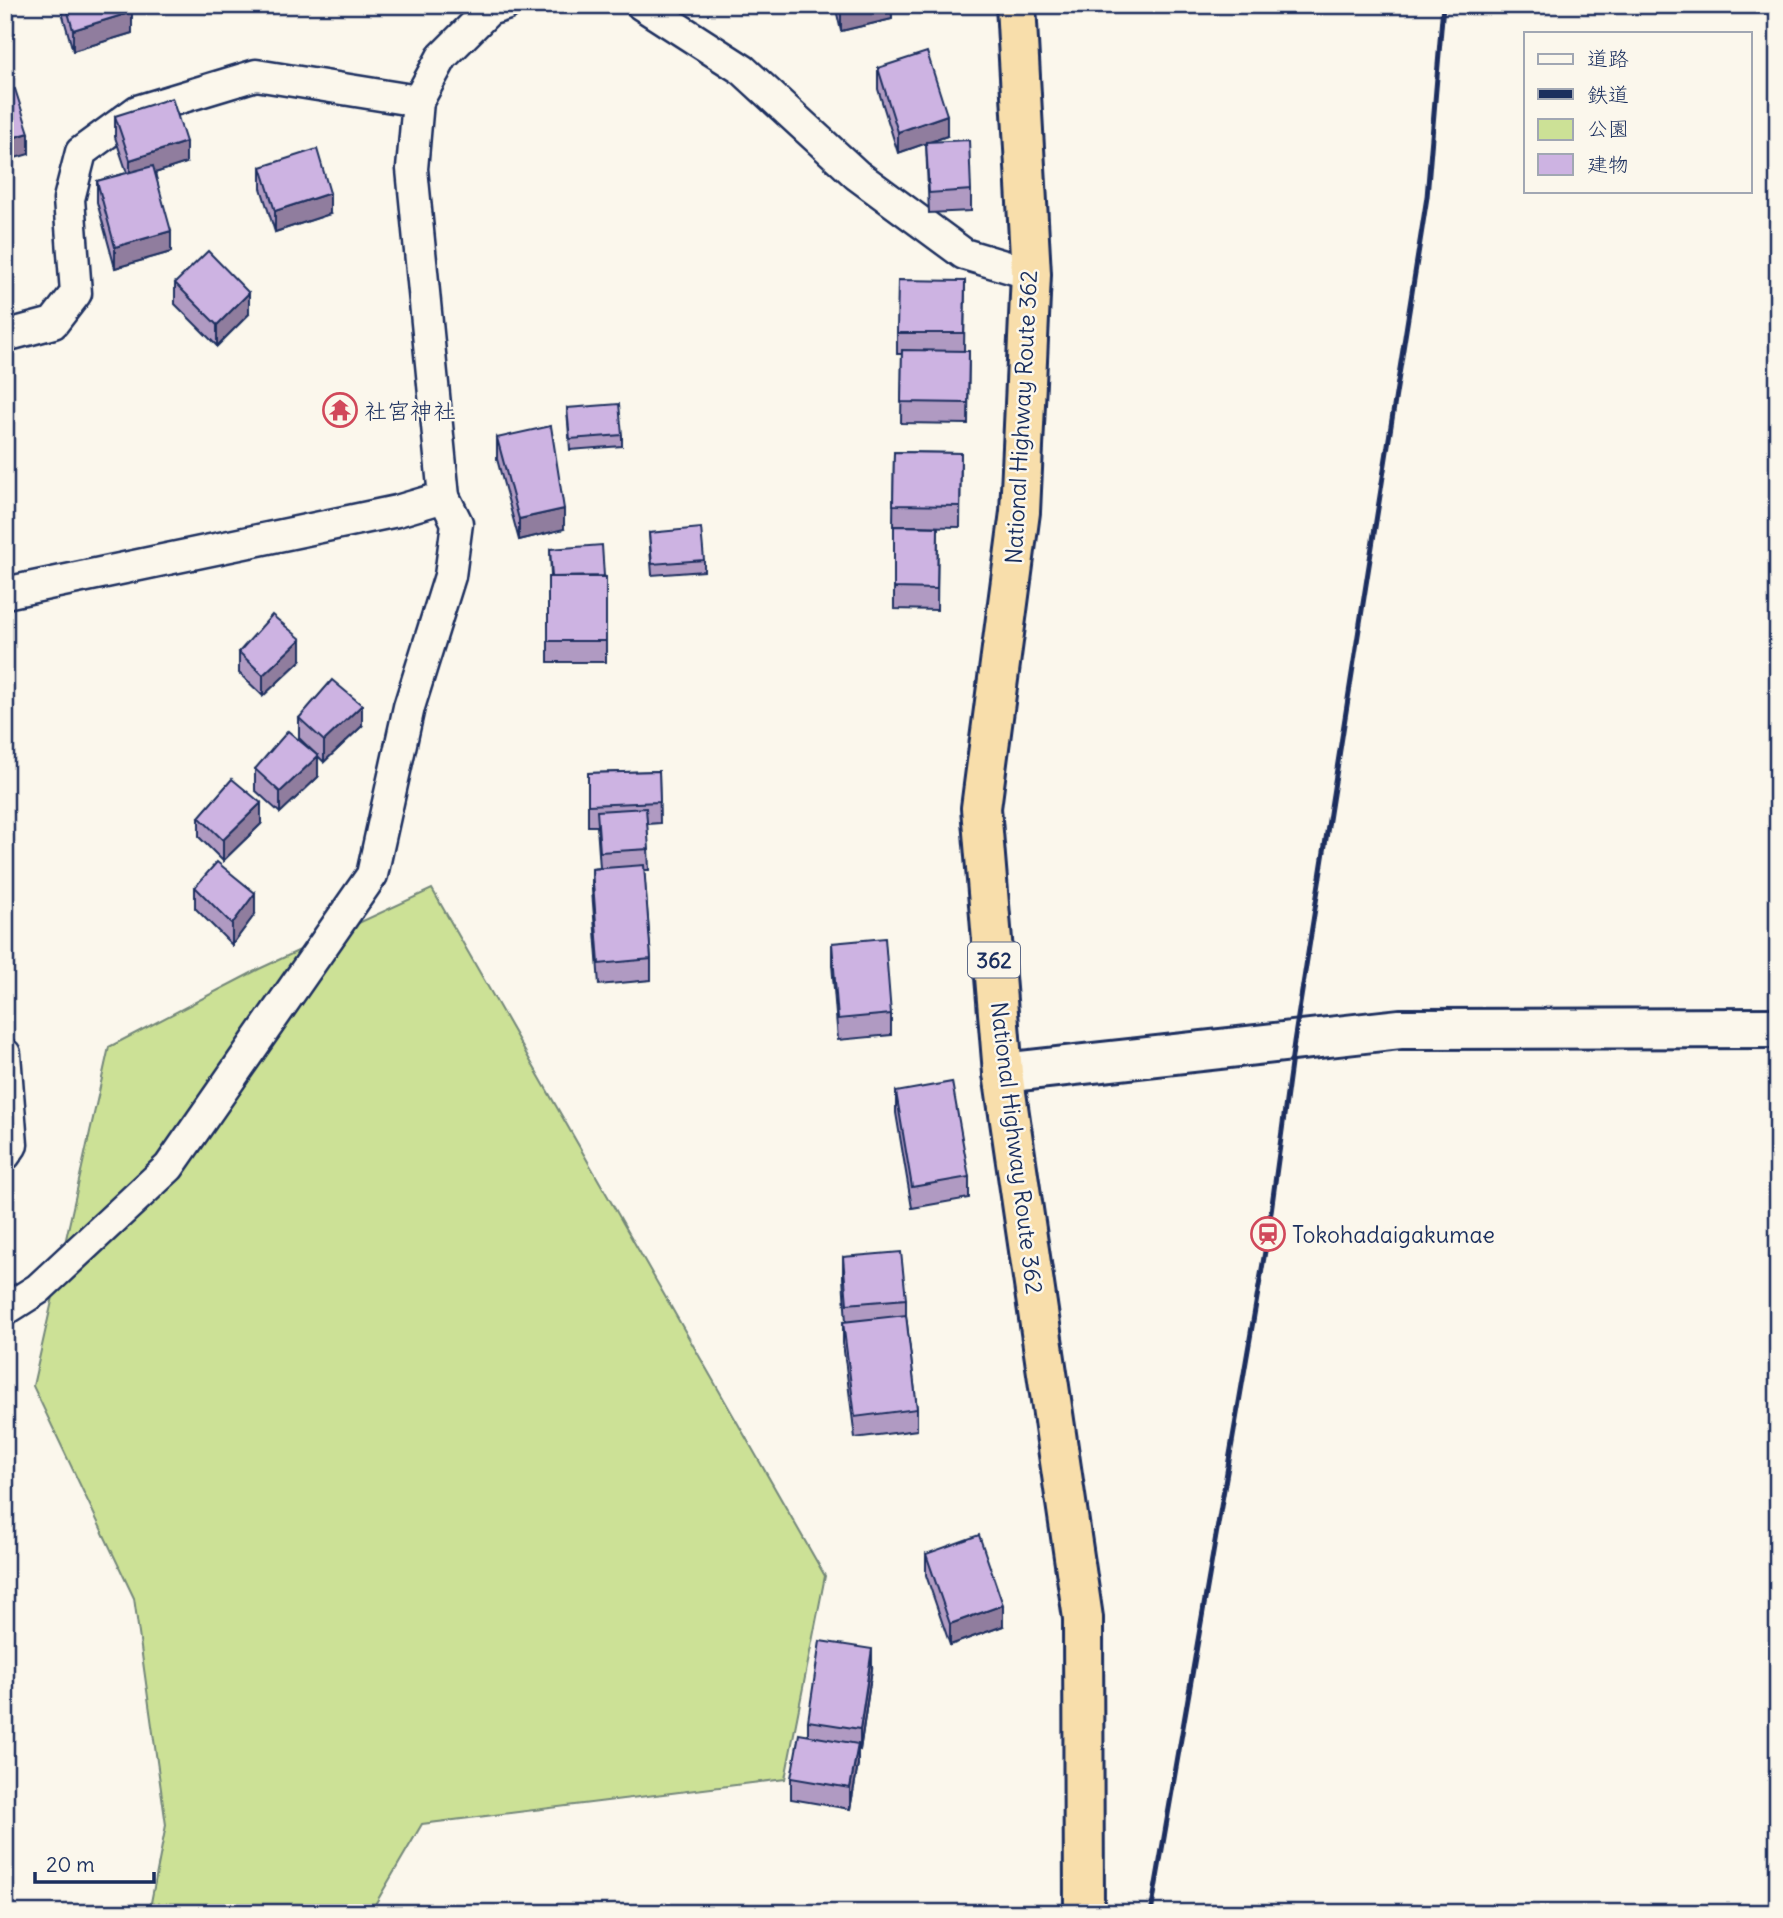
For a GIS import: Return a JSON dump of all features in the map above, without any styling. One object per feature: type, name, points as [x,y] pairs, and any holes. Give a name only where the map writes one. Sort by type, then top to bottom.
[{"type":"highway","name":"National Highway Route 362","points":[[1016,5],[1031,274],[1020,512],[981,808],[1003,1073],[1083,1618],[1084,1913]]},
{"type":"street","points":[[5,1310],[38,1289],[169,1167],[372,875],[410,707],[450,576],[457,523],[444,497],[412,169],[418,101],[442,57],[489,10],[505,5]]},
{"type":"street","points":[[642,5],[743,70],[857,175],[964,254],[1031,274]]},
{"type":"street","points":[[5,336],[53,323],[76,293],[69,199],[81,152],[137,111],[256,75],[418,101]]},
{"type":"street","points":[[5,593],[397,510],[444,497]]},
{"type":"street","points":[[1003,1073],[1401,1029],[1778,1028]]},
{"type":"street","points":[[5,1054],[12,1145],[5,1155]]},
{"type":"green space","points":[[432,889],[825,1576],[785,1779],[422,1824],[370,1913],[149,1913],[166,1825],[134,1598],[33,1386],[109,1047],[259,969]]},
{"type":"building","points":[[66,5],[130,5],[132,12],[73,30]]},
{"type":"building","points":[[840,5],[862,5],[841,10]]},
{"type":"building","points":[[927,52],[947,115],[898,132],[878,68]]},
{"type":"building","points":[[15,89],[29,133],[5,140],[5,92]]},
{"type":"building","points":[[172,98],[186,142],[130,160],[115,116]]},
{"type":"building","points":[[969,140],[971,190],[929,193],[926,142]]},
{"type":"building","points":[[317,149],[330,193],[275,211],[261,167]]},
{"type":"building","points":[[153,166],[171,231],[115,247],[97,181]]},
{"type":"building","points":[[208,251],[249,293],[217,325],[175,283]]},
{"type":"building","points":[[898,280],[965,281],[964,333],[897,333]]},
{"type":"building","points":[[902,350],[969,351],[968,403],[901,402]]},
{"type":"building","points":[[619,404],[622,435],[570,439],[567,408]]},
{"type":"building","points":[[551,426],[564,509],[519,519],[497,438]]},
{"type":"building","points":[[894,452],[961,453],[960,506],[893,505]]},
{"type":"building","points":[[894,526],[938,527],[937,589],[894,588]]},
{"type":"building","points":[[701,528],[704,560],[652,564],[649,533]]},
{"type":"building","points":[[602,545],[604,576],[552,577],[550,549]]},
{"type":"building","points":[[548,577],[606,577],[606,641],[548,641]]},
{"type":"building","points":[[272,615],[301,639],[263,675],[239,652]]},
{"type":"building","points":[[332,680],[362,705],[324,741],[299,718]]},
{"type":"building","points":[[288,731],[318,756],[280,792],[255,769]]},
{"type":"building","points":[[659,771],[660,802],[588,805],[588,773]]},
{"type":"building","points":[[232,779],[261,803],[223,840],[199,817]]},
{"type":"building","points":[[646,808],[649,849],[600,852],[597,811]]},
{"type":"building","points":[[217,862],[255,893],[232,924],[195,887]]},
{"type":"building","points":[[644,865],[651,959],[599,964],[592,869]]},
{"type":"building","points":[[885,938],[891,1014],[838,1019],[832,943]]},
{"type":"building","points":[[952,1082],[969,1177],[912,1187],[896,1092]]},
{"type":"building","points":[[901,1252],[906,1299],[847,1304],[843,1257]]},
{"type":"building","points":[[906,1315],[917,1409],[855,1417],[843,1322]]},
{"type":"building","points":[[979,1535],[1003,1605],[950,1624],[926,1554]]},
{"type":"building","points":[[820,1641],[872,1649],[860,1729],[808,1721]]},
{"type":"building","points":[[799,1734],[858,1744],[850,1788],[791,1778]]},
{"type":"railway","points":[[1151,1913],[1268,1234],[1294,1042],[1427,197],[1443,5]]},
{"type":"place","name":"社宮神社","points":[[340,410]]},
{"type":"place","name":"Tokohadaigakumae","points":[[1268,1234]]}]
